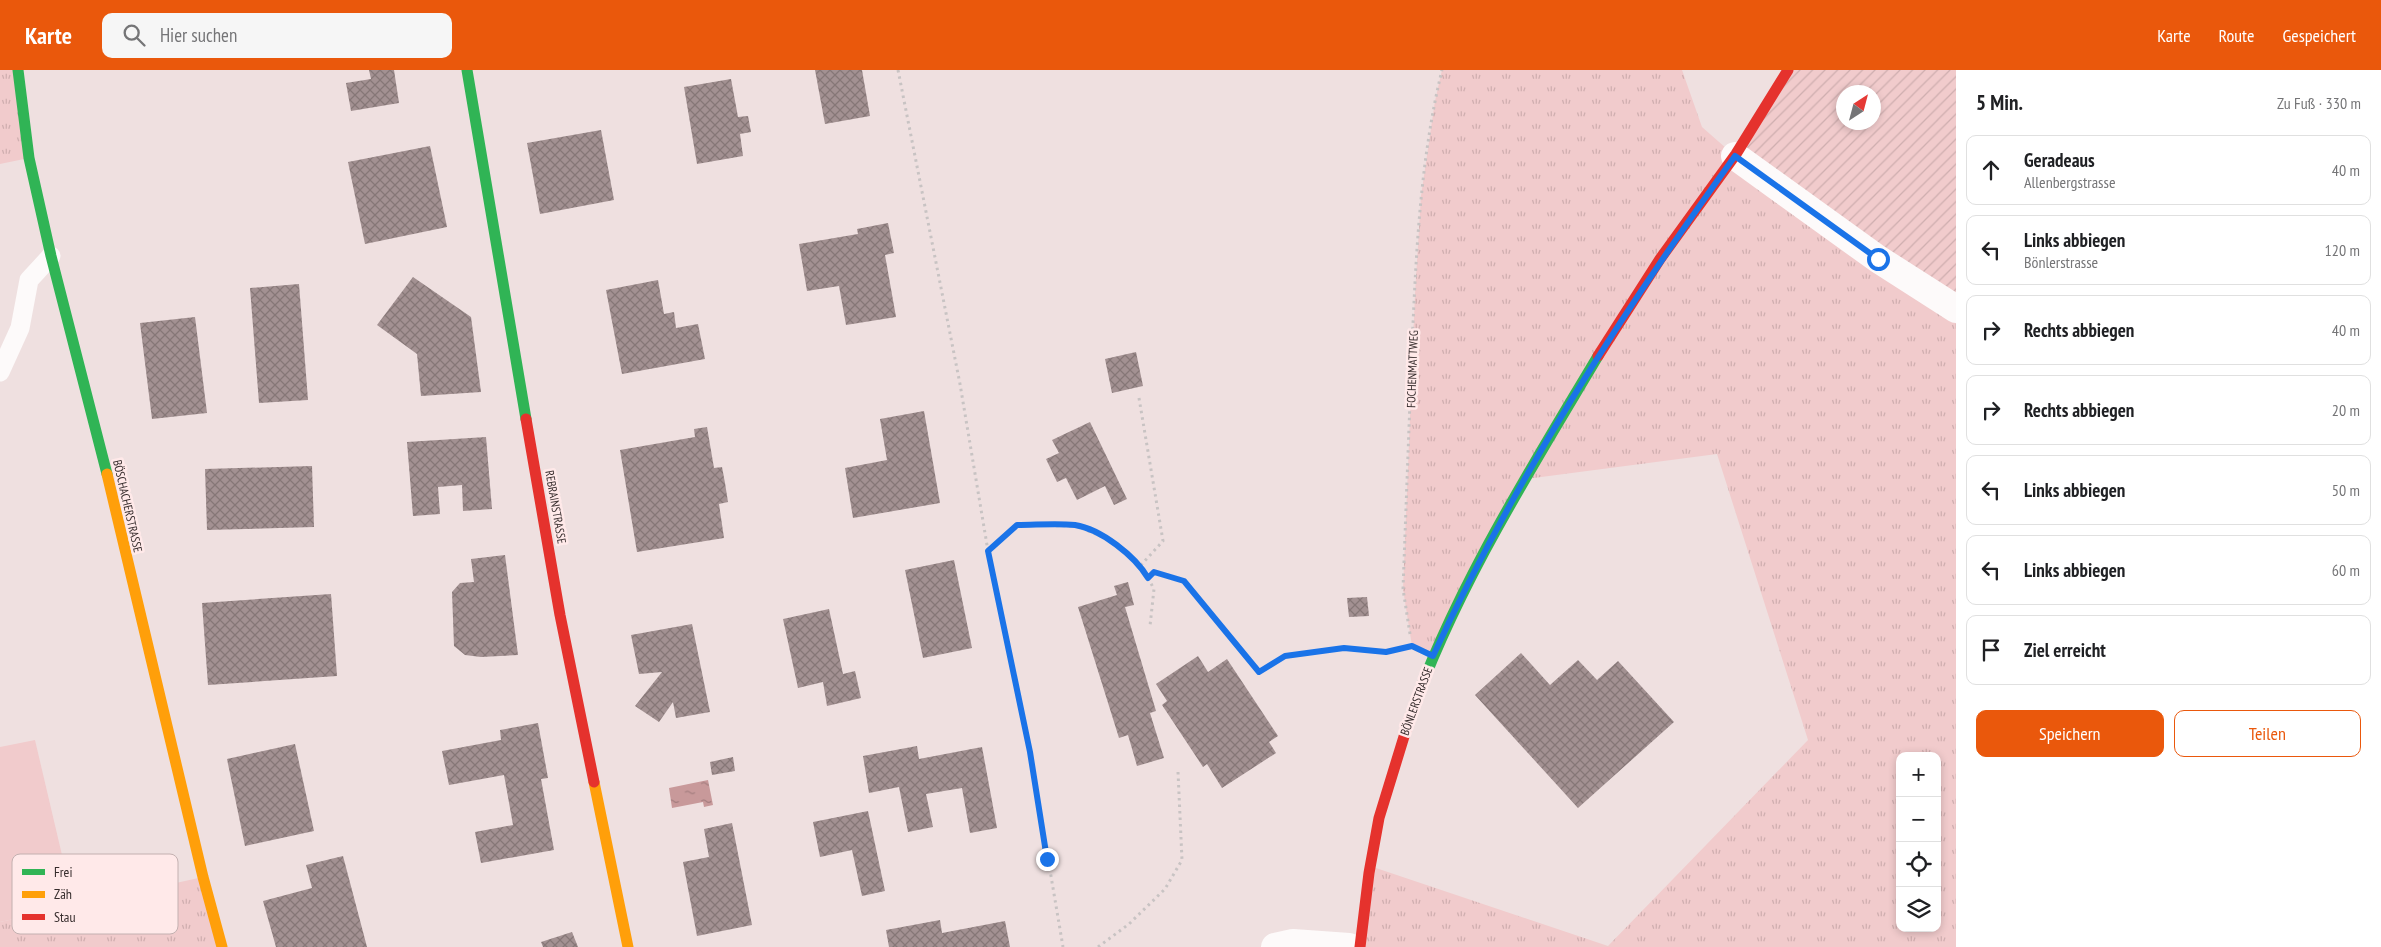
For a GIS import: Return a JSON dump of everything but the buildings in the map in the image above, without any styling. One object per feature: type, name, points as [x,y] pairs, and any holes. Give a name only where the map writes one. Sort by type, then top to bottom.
[{"type":"street","name":"BÖSCHACHERSTRASSE","points":[[18,70],[30,158],[52,256],[94,421],[203,877],[222,947]]},
{"type":"street","name":"REBRAINSTRASSE","points":[[467,70],[560,615],[628,947]]},
{"type":"street","name":"BÖNLERSTRASSE","points":[[1360,947],[1370,866],[1383,801],[1409,719],[1433,656],[1484,552],[1608,337],[1660,259],[1735,156],[1788,70]]},
{"type":"street","points":[[1735,156],[1878,259],[1956,309]]},
{"type":"street","points":[[1274,947],[1293,943],[1349,947]]},
{"type":"lane","points":[[0,372],[20,328],[29,280],[52,256]]},
{"type":"path","points":[[898,70],[960,384],[988,551],[1030,752],[1063,947]]},
{"type":"path","name":"FOCHENMATTWEG","points":[[1412,646],[1403,589],[1414,294],[1421,196],[1435,101],[1442,70]]},
{"type":"path","points":[[1139,398],[1163,541],[1141,565]]},
{"type":"path","points":[[988,551],[1017,525],[1076,526],[1113,541],[1141,565],[1154,589],[1150,626]]},
{"type":"path","points":[[1148,578],[1154,572],[1184,581],[1259,672],[1285,656],[1344,648],[1386,652],[1412,646],[1433,656]]},
{"type":"path","points":[[1098,947],[1129,924],[1165,889],[1182,860],[1178,772]]},
{"type":"green space","points":[[0,70],[18,70],[29,158],[0,164]]},
{"type":"green space","points":[[1442,70],[1682,70],[1702,127],[1735,156],[1956,309],[1956,947],[1360,947],[1370,866],[1608,946],[1808,740],[1717,454],[1526,479],[1433,656],[1412,646],[1403,589],[1415,294],[1421,196],[1435,101]]},
{"type":"green space","points":[[1788,70],[1956,70],[1956,309],[1735,156]]},
{"type":"green space","points":[[35,740],[62,854],[12,854],[12,919],[0,922],[0,747]]},
{"type":"green space","points":[[203,877],[222,947],[0,947],[0,922],[12,919],[12,934],[178,934],[178,883]]},
{"type":"water","points":[[708,780],[713,805],[704,807],[703,802],[672,808],[669,788]]},
{"type":"traffic: fast","points":[[18,70],[29,158],[51,256],[107,474]]},
{"type":"traffic: fast","points":[[467,70],[526,419]]},
{"type":"traffic: fast","points":[[1410,717],[1428,669],[1471,577],[1520,487],[1598,356]]},
{"type":"traffic: slow","points":[[107,474],[203,877],[222,947]]},
{"type":"traffic: slow","points":[[594,782],[628,947]]},
{"type":"traffic: jam","points":[[1598,356],[1660,259],[1736,154],[1788,70]]},
{"type":"traffic: jam","points":[[526,419],[560,615],[594,782]]},
{"type":"traffic: jam","points":[[1360,947],[1369,873],[1379,818],[1410,717]]},
{"type":"route","points":[[1047,859],[1030,752],[988,551],[1017,525],[1076,526],[1113,541],[1141,565],[1148,578],[1154,572],[1184,581],[1259,672],[1285,656],[1344,648],[1386,652],[1412,646],[1433,656],[1484,552],[1608,337],[1660,259],[1735,156],[1878,259]]}]
